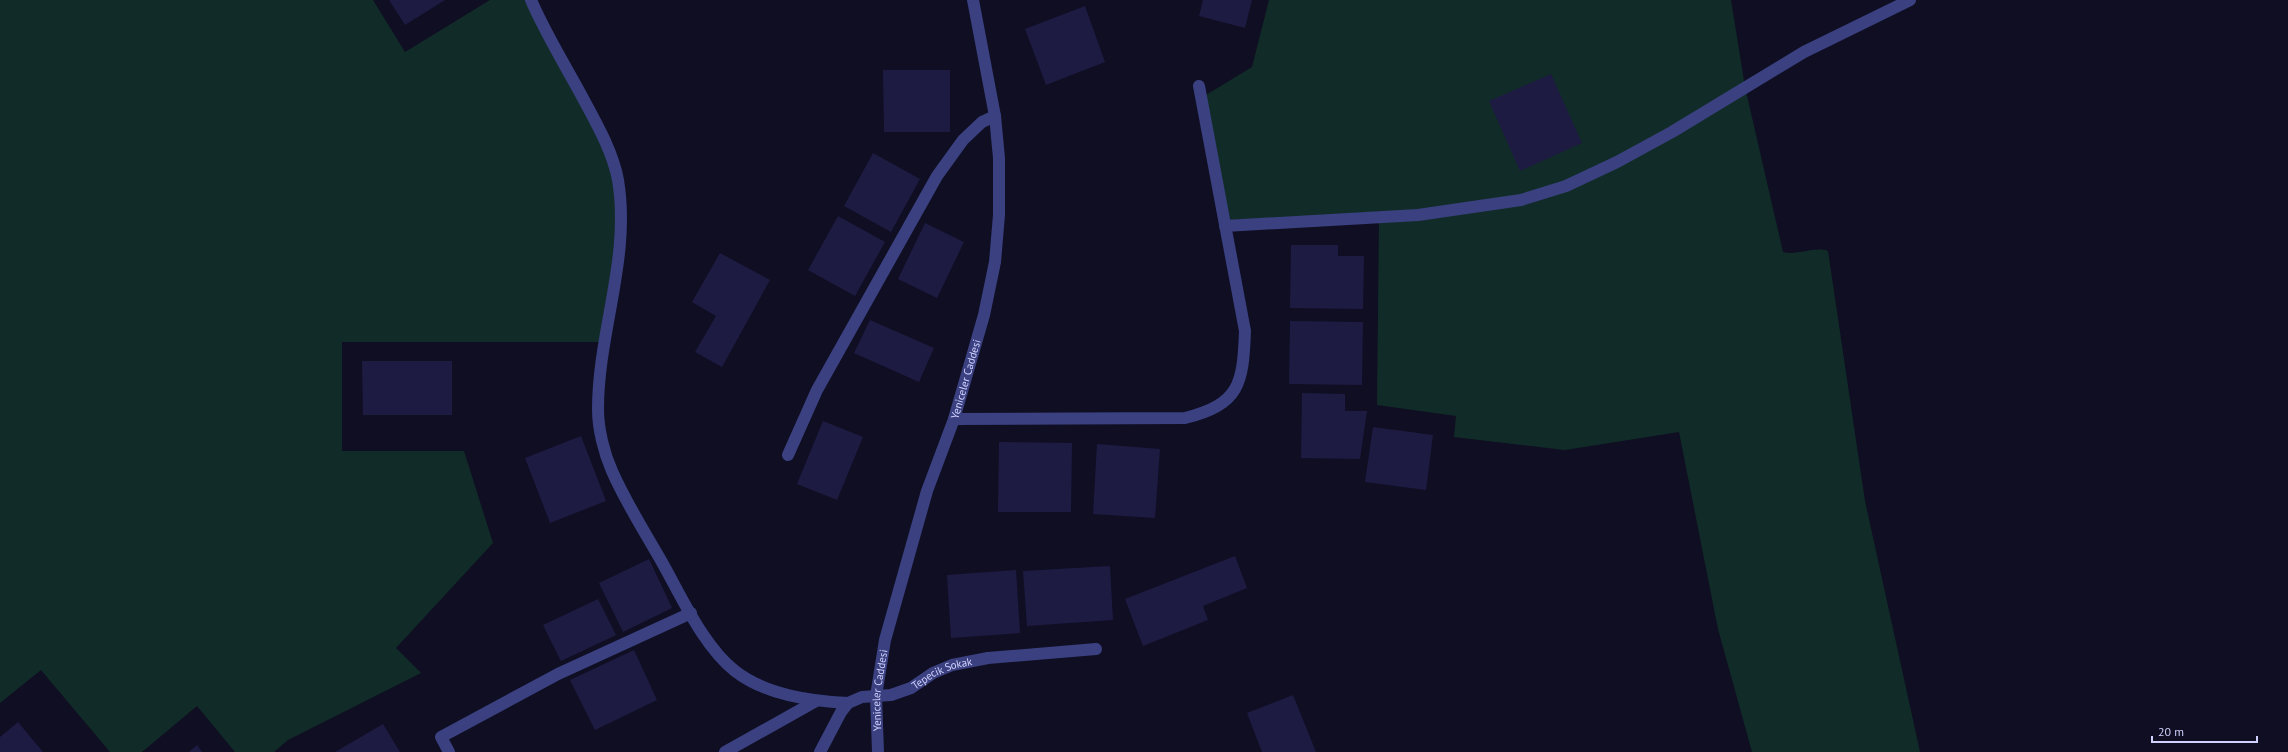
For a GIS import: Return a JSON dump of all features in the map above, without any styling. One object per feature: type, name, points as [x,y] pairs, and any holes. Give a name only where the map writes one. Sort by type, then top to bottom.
[{"type":"street","points":[[531,0],[596,122],[611,156],[618,180],[620,210],[619,260],[598,384],[598,412],[602,439],[612,470],[625,497],[691,613],[711,644],[734,670],[758,685],[816,701],[848,703]]},
{"type":"street","name":"Yeniceler Caddesi","points":[[878,752],[876,696],[884,640],[902,573],[927,491],[954,419],[984,315],[995,262],[999,215],[1000,158],[995,116],[973,0]]},
{"type":"street","points":[[1225,226],[1418,215],[1521,200],[1566,186],[1613,164],[1672,132],[1804,52],[1910,0]]},
{"type":"street","points":[[954,419],[1185,418],[1208,412],[1227,400],[1238,385],[1243,368],[1245,331],[1199,86]]},
{"type":"street","points":[[788,455],[817,390],[937,176],[963,140],[982,122],[995,116]]},
{"type":"street","points":[[449,752],[440,737],[558,674],[691,613]]},
{"type":"street","name":"Tepecik Sokak","points":[[848,703],[862,697],[891,695],[912,688],[933,673],[952,665],[988,658],[1096,649]]},
{"type":"street","points":[[725,752],[816,701]]},
{"type":"street","points":[[820,752],[841,712],[848,703]]},
{"type":"green space","points":[[0,0],[373,0],[405,52],[490,0],[531,0],[611,156],[620,210],[605,342],[342,342],[342,451],[464,451],[493,543],[396,648],[421,673],[288,740],[274,752],[235,752],[197,706],[142,752],[110,752],[41,670],[0,703]]},
{"type":"green space","points":[[1269,0],[1731,0],[1745,87],[1783,252],[1794,253],[1817,250],[1828,251],[1865,501],[1920,752],[1752,752],[1718,629],[1679,432],[1565,450],[1454,437],[1456,416],[1377,405],[1379,217],[1225,226],[1201,98],[1252,67]]},
{"type":"building","points":[[389,0],[445,0],[405,25]]},
{"type":"building","points":[[1203,0],[1252,0],[1245,28],[1199,16]]},
{"type":"building","points":[[1085,6],[1105,62],[1046,85],[1025,29]]},
{"type":"building","points":[[883,70],[950,70],[950,132],[884,132]]},
{"type":"building","points":[[1551,74],[1582,143],[1520,171],[1489,101]]},
{"type":"building","points":[[873,153],[920,179],[891,232],[844,206]]},
{"type":"building","points":[[838,216],[885,242],[855,296],[808,270]]},
{"type":"building","points":[[925,223],[964,242],[937,298],[898,279]]},
{"type":"building","points":[[1291,245],[1338,245],[1338,256],[1364,256],[1363,309],[1290,308]]},
{"type":"building","points":[[720,253],[770,280],[722,367],[695,352],[716,316],[692,302]]},
{"type":"building","points":[[870,320],[934,348],[919,382],[854,353]]},
{"type":"building","points":[[1290,321],[1363,322],[1362,385],[1289,384]]},
{"type":"building","points":[[362,361],[452,361],[452,415],[363,415]]},
{"type":"building","points":[[1302,393],[1345,394],[1345,411],[1367,411],[1360,459],[1301,458]]},
{"type":"building","points":[[823,421],[863,437],[837,500],[797,484]]},
{"type":"building","points":[[1373,427],[1433,435],[1426,490],[1365,482]]},
{"type":"building","points":[[581,436],[606,501],[550,523],[525,458]]},
{"type":"building","points":[[999,442],[1072,443],[1071,512],[998,512]]},
{"type":"building","points":[[1097,444],[1160,449],[1155,518],[1093,514]]},
{"type":"building","points":[[1235,556],[1247,588],[1203,606],[1208,620],[1143,646],[1125,599]]},
{"type":"building","points":[[649,559],[672,608],[623,632],[599,583]]},
{"type":"building","points":[[1110,566],[1113,620],[1027,626],[1023,571]]},
{"type":"building","points":[[1016,570],[1020,633],[951,638],[947,575]]},
{"type":"building","points":[[598,599],[616,635],[561,661],[543,625]]},
{"type":"building","points":[[634,650],[657,700],[595,730],[570,680]]},
{"type":"building","points":[[1293,695],[1316,752],[1262,752],[1247,713]]},
{"type":"building","points":[[18,722],[43,752],[0,752],[0,737]]},
{"type":"building","points":[[383,724],[400,752],[335,752]]},
{"type":"building","points":[[197,745],[202,752],[189,752]]}]
